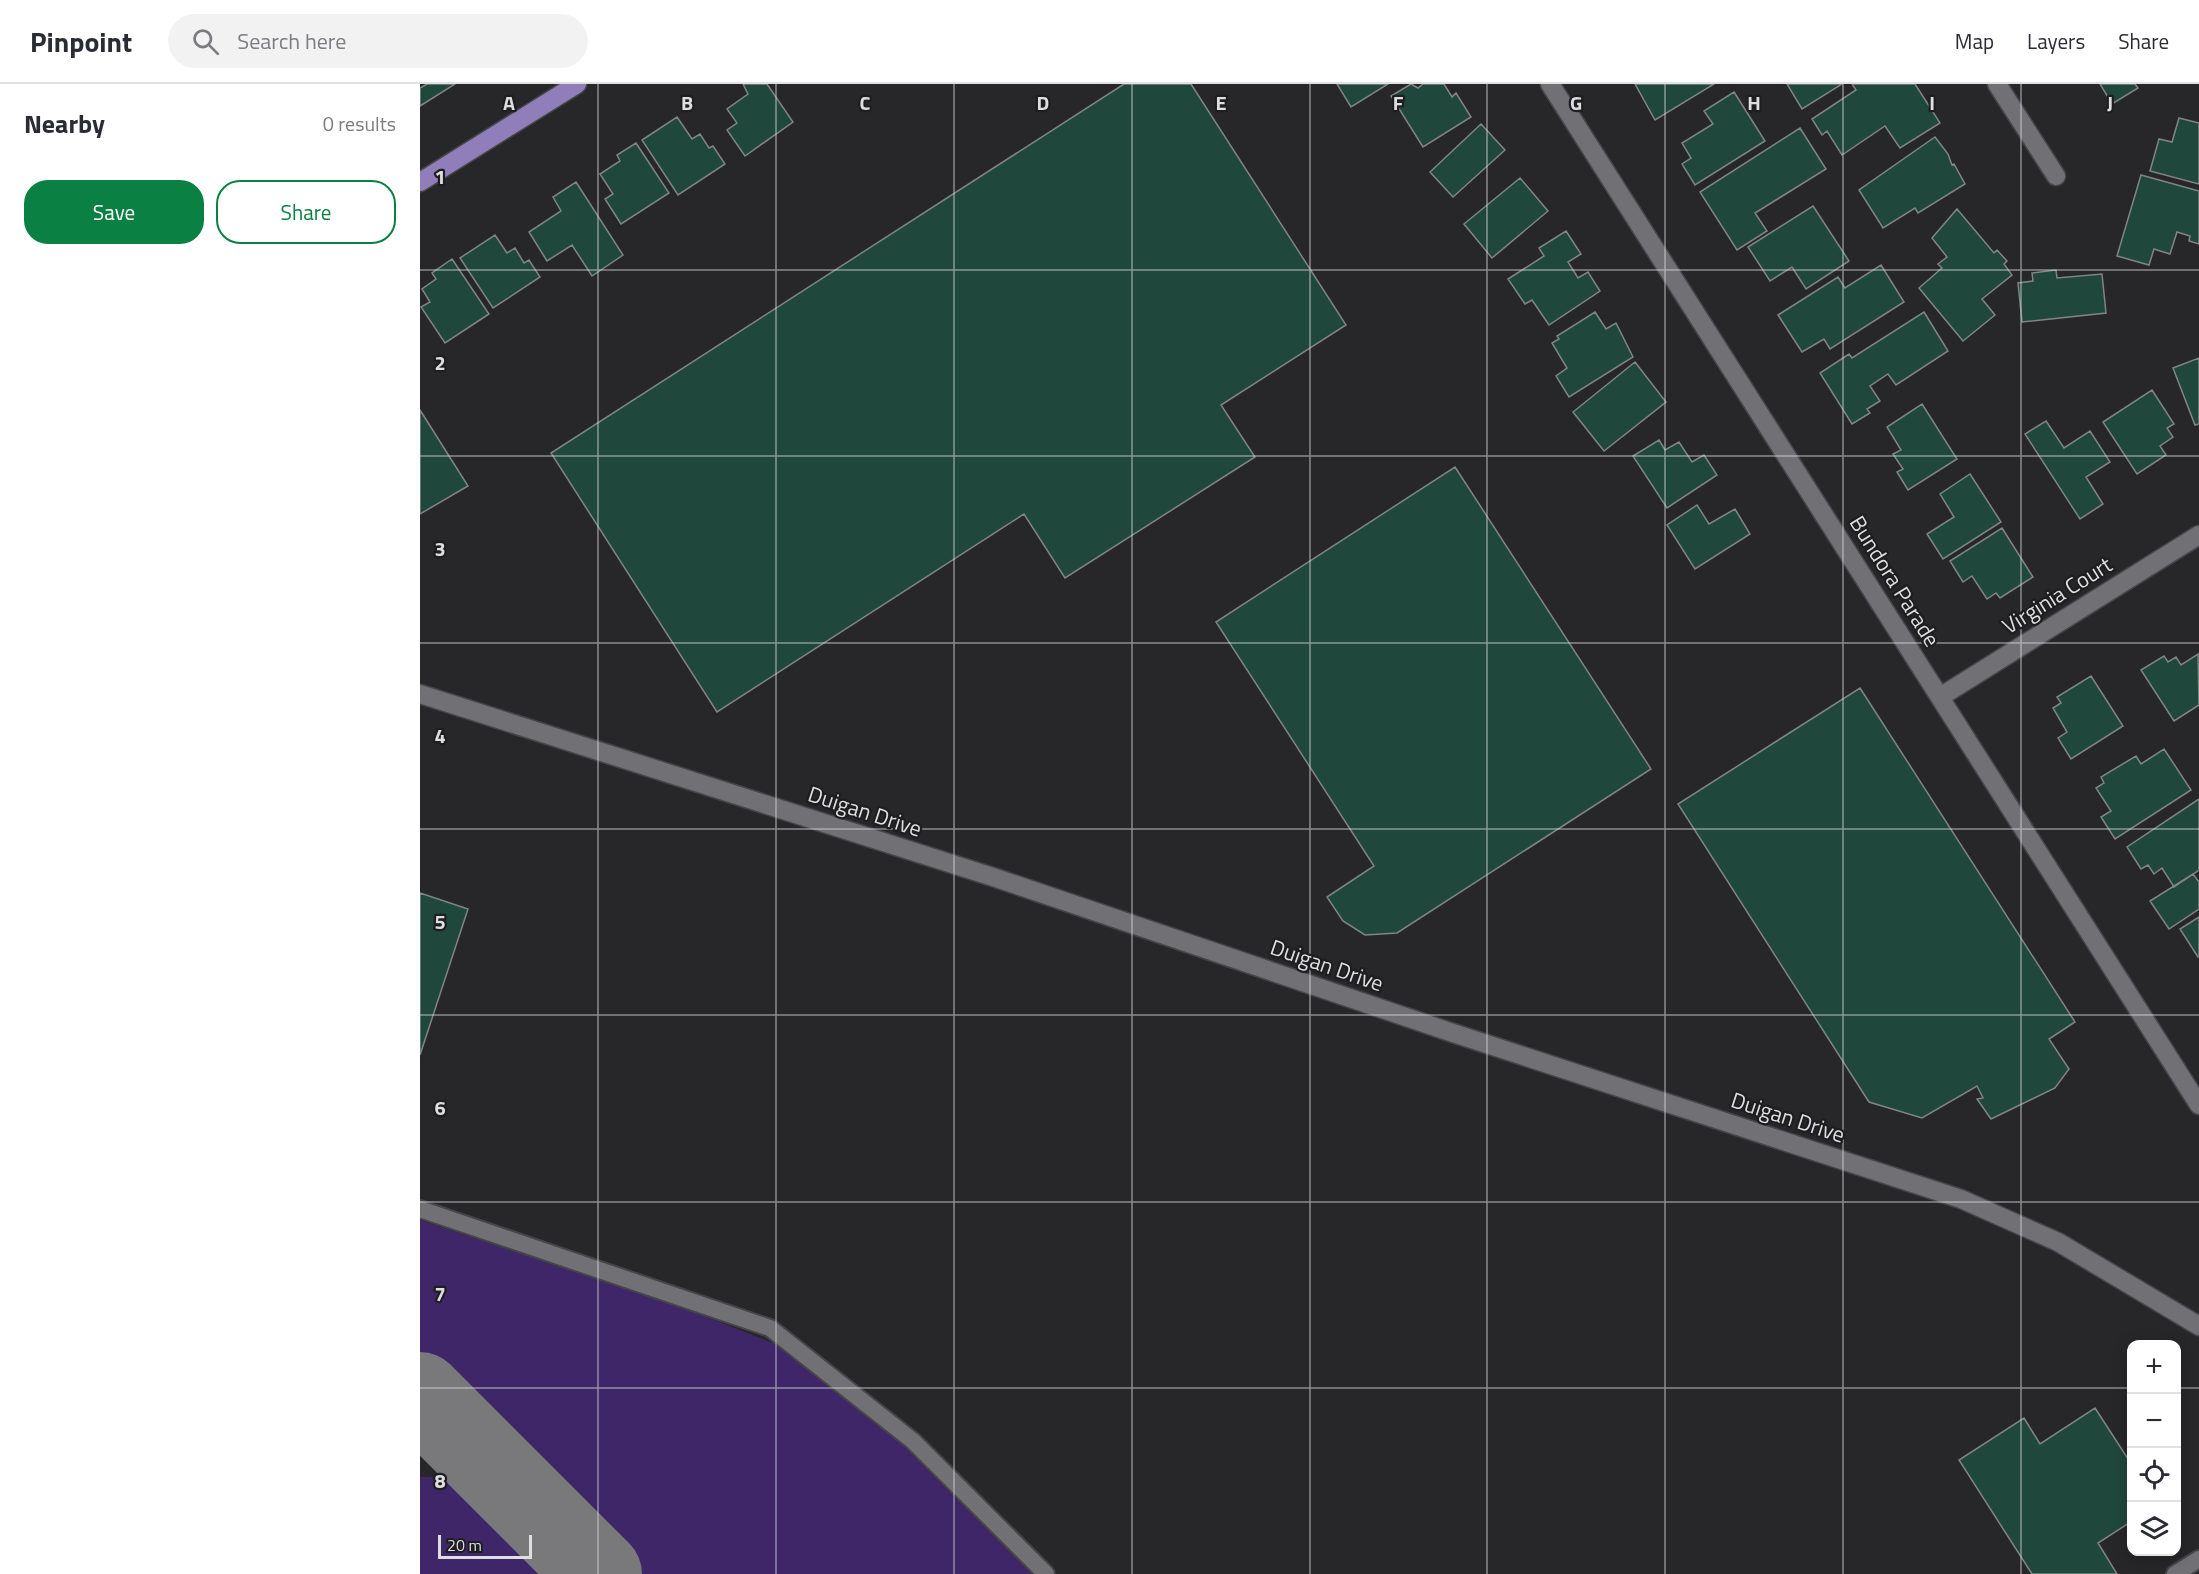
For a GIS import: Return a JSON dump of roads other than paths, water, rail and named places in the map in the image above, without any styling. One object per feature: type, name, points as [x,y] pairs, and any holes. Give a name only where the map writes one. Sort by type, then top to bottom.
[{"type":"highway","points":[[420,182],[577,84]]},
{"type":"highway","points":[[420,188],[441,170]]},
{"type":"main road","name":"Bundora Parade","points":[[1550,84],[1940,697],[2192,1077],[2199,1105]]},
{"type":"main road","points":[[1997,84],[2056,176]]},
{"type":"main road","name":"Virginia Court","points":[[1940,697],[2199,535]]},
{"type":"main road","name":"Duigan Drive","points":[[420,694],[993,877],[1464,1037],[1961,1199],[2058,1242],[2199,1326]]},
{"type":"lane","points":[[420,1209],[770,1328],[913,1441],[1046,1574]]},
{"type":"lane","points":[[2175,1574],[2199,1559]]}]
